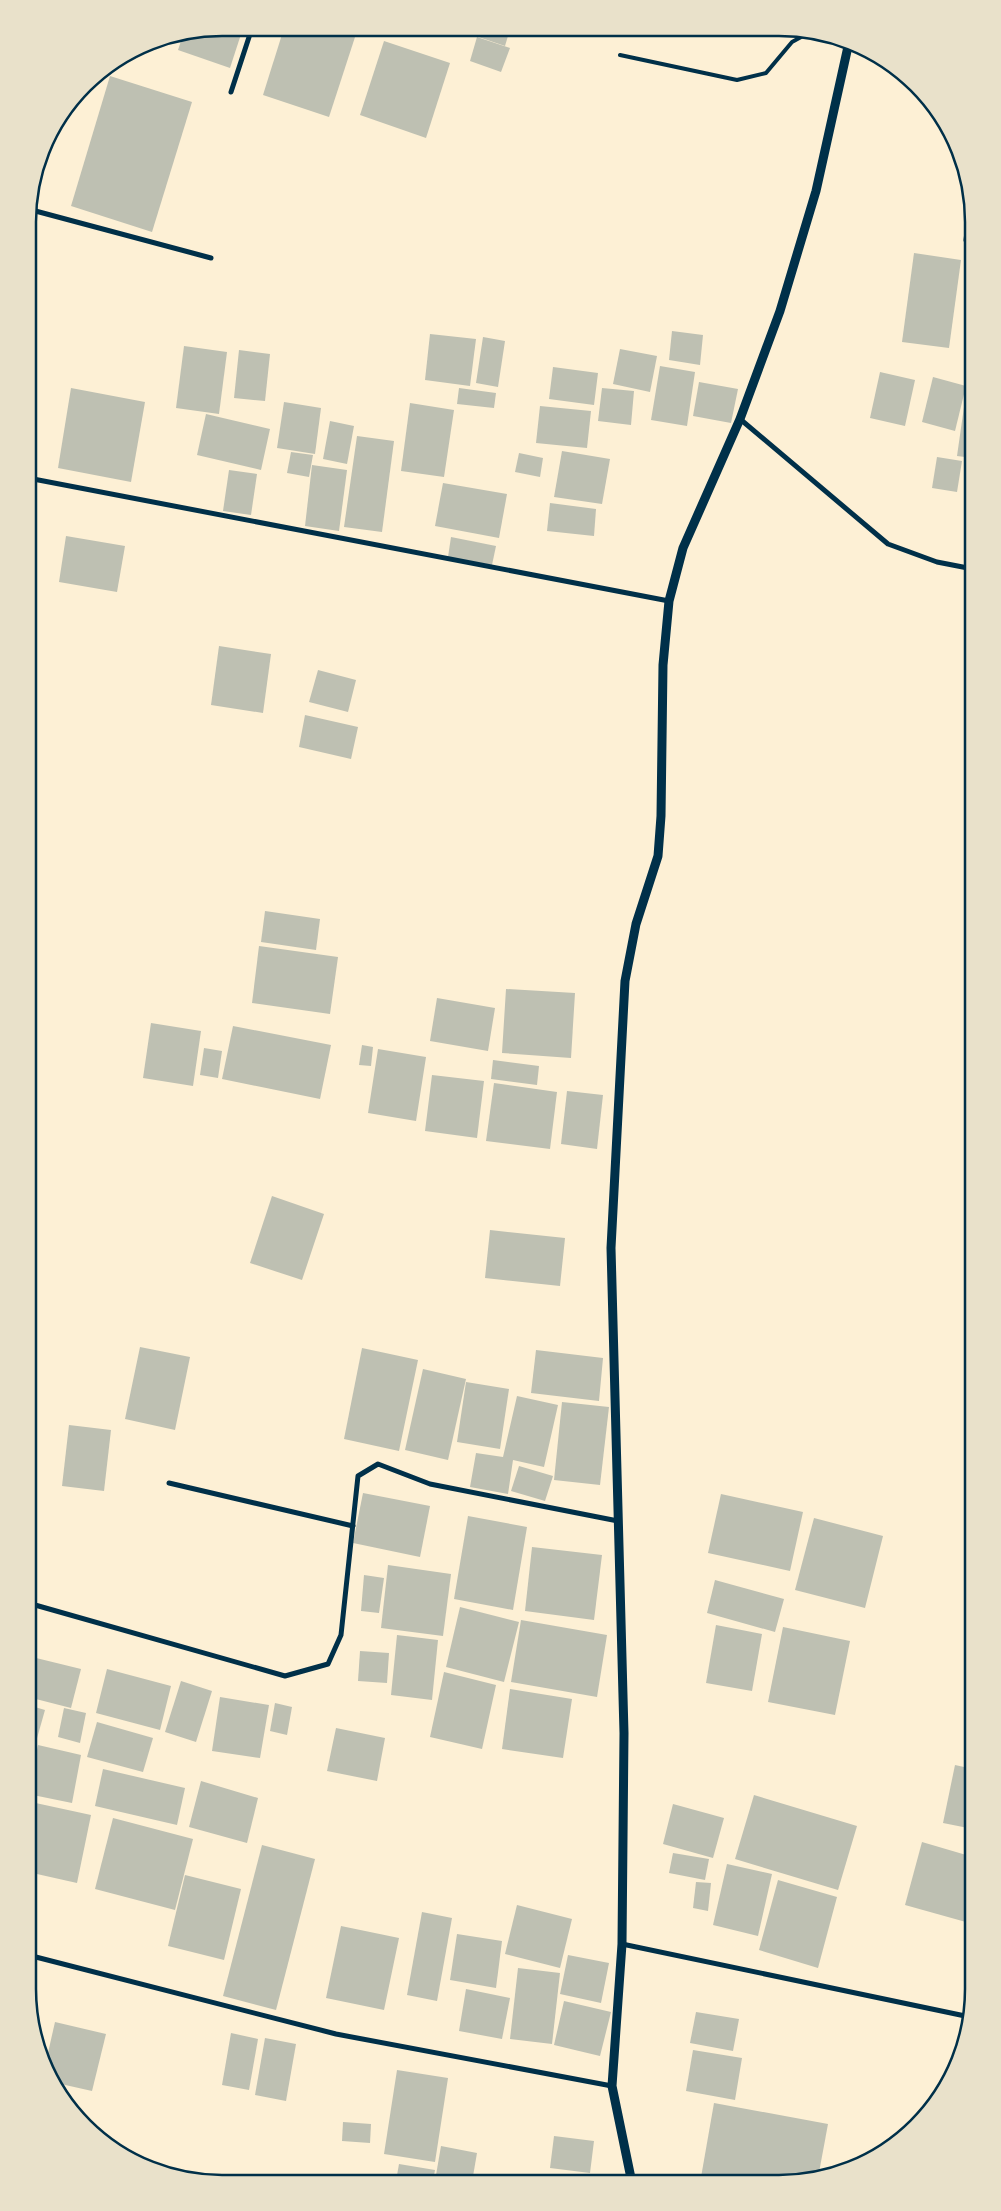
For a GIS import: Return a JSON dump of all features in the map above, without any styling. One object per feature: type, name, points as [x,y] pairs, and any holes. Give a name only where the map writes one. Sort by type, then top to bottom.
[{"type":"street","points":[[231,92],[249,36]]},
{"type":"street","points":[[630,2175],[612,2086],[622,1944],[624,1733],[611,1248],[620,1044],[625,981],[636,924],[658,856],[661,816],[663,665],[670,601],[682,548],[740,419],[780,310],[816,191],[847,49]]},
{"type":"street","points":[[37,212],[211,258]]},
{"type":"street","points":[[740,419],[888,544],[937,562],[965,567]]},
{"type":"street","points":[[36,480],[670,601]]},
{"type":"street","points":[[36,1604],[285,1676],[328,1664],[341,1635],[358,1476],[378,1464],[430,1484],[618,1521]]},
{"type":"street","points":[[168,1483],[353,1526]]},
{"type":"street","points":[[622,1944],[963,2015]]},
{"type":"street","points":[[36,1957],[336,2034],[612,2086]]},
{"type":"lane","points":[[620,55],[736,80],[766,73],[792,42],[800,38]]},
{"type":"building","points":[[240,36],[230,68],[178,50],[181,41],[186,40]]},
{"type":"building","points":[[281,36],[355,36],[329,117],[263,95]]},
{"type":"building","points":[[476,36],[508,36],[505,46]]},
{"type":"building","points":[[477,37],[510,48],[501,72],[470,61]]},
{"type":"building","points":[[384,41],[450,63],[426,138],[360,115]]},
{"type":"building","points":[[110,76],[192,102],[152,232],[71,206]]},
{"type":"building","points":[[914,253],[961,260],[949,348],[902,342]]},
{"type":"building","points":[[672,331],[703,335],[700,365],[669,360]]},
{"type":"building","points":[[430,334],[476,339],[470,386],[425,380]]},
{"type":"building","points":[[483,337],[505,341],[498,387],[476,383]]},
{"type":"building","points":[[184,346],[227,352],[219,414],[176,408]]},
{"type":"building","points":[[620,349],[657,356],[650,392],[613,384]]},
{"type":"building","points":[[239,350],[270,354],[265,401],[234,398]]},
{"type":"building","points":[[660,366],[695,372],[687,426],[651,420]]},
{"type":"building","points":[[553,367],[598,373],[594,405],[549,399]]},
{"type":"building","points":[[880,372],[915,380],[905,426],[870,418]]},
{"type":"building","points":[[933,377],[965,386],[955,431],[922,422]]},
{"type":"building","points":[[699,382],[738,389],[731,423],[693,416]]},
{"type":"building","points":[[71,388],[145,402],[131,482],[58,468]]},
{"type":"building","points":[[459,388],[496,393],[494,408],[457,404]]},
{"type":"building","points":[[602,388],[634,391],[631,425],[598,421]]},
{"type":"building","points":[[965,400],[965,457],[957,456]]},
{"type":"building","points":[[284,402],[321,408],[315,454],[277,448]]},
{"type":"building","points":[[410,403],[454,410],[444,477],[401,471]]},
{"type":"building","points":[[540,406],[591,411],[587,448],[536,443]]},
{"type":"building","points":[[206,414],[270,429],[261,470],[197,455]]},
{"type":"building","points":[[330,421],[354,426],[347,464],[323,459]]},
{"type":"building","points":[[357,436],[394,441],[382,532],[344,527]]},
{"type":"building","points":[[562,451],[610,459],[602,504],[554,497]]},
{"type":"building","points":[[291,452],[313,455],[309,477],[287,473]]},
{"type":"building","points":[[519,453],[543,458],[540,477],[515,472]]},
{"type":"building","points":[[937,457],[962,461],[957,492],[932,488]]},
{"type":"building","points":[[312,465],[347,470],[339,531],[305,526]]},
{"type":"building","points":[[229,470],[257,474],[251,515],[223,511]]},
{"type":"building","points":[[443,483],[507,494],[499,538],[435,526]]},
{"type":"building","points":[[550,503],[596,509],[594,536],[547,531]]},
{"type":"building","points":[[66,536],[125,546],[117,592],[59,582]]},
{"type":"building","points":[[451,537],[496,546],[492,565],[448,557]]},
{"type":"building","points":[[219,646],[271,654],[263,713],[211,705]]},
{"type":"building","points":[[318,670],[356,680],[348,712],[309,702]]},
{"type":"building","points":[[305,715],[358,727],[351,759],[299,747]]},
{"type":"building","points":[[265,911],[320,919],[316,950],[261,942]]},
{"type":"building","points":[[259,946],[338,957],[330,1014],[252,1003]]},
{"type":"building","points":[[506,989],[575,993],[571,1058],[502,1053]]},
{"type":"building","points":[[437,998],[495,1008],[488,1051],[430,1041]]},
{"type":"building","points":[[151,1023],[201,1031],[193,1086],[143,1078]]},
{"type":"building","points":[[233,1026],[331,1045],[320,1099],[222,1079]]},
{"type":"building","points":[[362,1045],[373,1047],[371,1066],[359,1065]]},
{"type":"building","points":[[204,1048],[222,1051],[218,1078],[200,1075]]},
{"type":"building","points":[[378,1049],[426,1057],[416,1121],[368,1113]]},
{"type":"building","points":[[493,1060],[539,1066],[537,1085],[491,1079]]},
{"type":"building","points":[[432,1075],[484,1081],[477,1138],[425,1131]]},
{"type":"building","points":[[494,1083],[557,1092],[550,1149],[486,1141]]},
{"type":"building","points":[[567,1091],[603,1095],[597,1149],[561,1144]]},
{"type":"building","points":[[272,1196],[324,1214],[302,1280],[250,1263]]},
{"type":"building","points":[[490,1230],[565,1238],[560,1286],[485,1278]]},
{"type":"building","points":[[140,1347],[190,1357],[175,1430],[125,1419]]},
{"type":"building","points":[[362,1348],[418,1360],[399,1451],[344,1439]]},
{"type":"building","points":[[536,1350],[603,1358],[599,1401],[531,1393]]},
{"type":"building","points":[[423,1369],[466,1379],[448,1460],[405,1450]]},
{"type":"building","points":[[466,1382],[509,1389],[500,1449],[457,1442]]},
{"type":"building","points":[[517,1396],[558,1405],[544,1467],[513,1460],[508,1494],[470,1487],[476,1453],[503,1457]]},
{"type":"building","points":[[562,1402],[609,1407],[600,1485],[554,1480]]},
{"type":"building","points":[[69,1425],[111,1430],[104,1491],[62,1486]]},
{"type":"building","points":[[519,1466],[553,1476],[545,1501],[511,1491]]},
{"type":"building","points":[[363,1493],[430,1506],[420,1557],[353,1543]]},
{"type":"building","points":[[721,1494],[803,1512],[790,1571],[708,1553]]},
{"type":"building","points":[[468,1516],[527,1527],[513,1610],[454,1599]]},
{"type":"building","points":[[814,1518],[883,1536],[865,1608],[795,1590]]},
{"type":"building","points":[[532,1547],[602,1555],[594,1620],[525,1611]]},
{"type":"building","points":[[388,1565],[451,1574],[443,1636],[381,1628]]},
{"type":"building","points":[[364,1575],[384,1578],[379,1613],[361,1611]]},
{"type":"building","points":[[715,1580],[784,1599],[775,1632],[707,1613]]},
{"type":"building","points":[[460,1607],[519,1622],[504,1682],[446,1667]]},
{"type":"building","points":[[521,1620],[607,1635],[597,1697],[511,1682]]},
{"type":"building","points":[[716,1625],[762,1634],[752,1691],[706,1683]]},
{"type":"building","points":[[783,1627],[850,1641],[835,1715],[768,1702]]},
{"type":"building","points":[[397,1635],[438,1640],[432,1700],[391,1695]]},
{"type":"building","points":[[360,1651],[389,1653],[387,1683],[358,1681]]},
{"type":"building","points":[[36,1658],[81,1669],[71,1708],[36,1699]]},
{"type":"building","points":[[107,1669],[171,1686],[160,1730],[96,1713]]},
{"type":"building","points":[[444,1672],[496,1685],[482,1749],[430,1737]]},
{"type":"building","points":[[181,1681],[212,1691],[196,1742],[165,1732]]},
{"type":"building","points":[[510,1689],[572,1699],[563,1758],[502,1749]]},
{"type":"building","points":[[220,1697],[269,1705],[260,1758],[212,1751]]},
{"type":"building","points":[[275,1703],[292,1707],[287,1735],[270,1731]]},
{"type":"building","points":[[36,1707],[45,1710],[36,1742]]},
{"type":"building","points":[[64,1708],[86,1713],[80,1743],[58,1737]]},
{"type":"building","points":[[97,1722],[153,1738],[143,1772],[87,1757]]},
{"type":"building","points":[[336,1728],[385,1738],[377,1781],[327,1771]]},
{"type":"building","points":[[38,1745],[81,1755],[72,1803],[36,1796],[36,1755]]},
{"type":"building","points":[[955,1765],[965,1767],[965,1827],[943,1823]]},
{"type":"building","points":[[103,1769],[185,1788],[177,1825],[95,1806]]},
{"type":"building","points":[[201,1781],[258,1798],[247,1843],[189,1827]]},
{"type":"building","points":[[754,1795],[857,1826],[838,1890],[735,1859]]},
{"type":"building","points":[[36,1803],[91,1815],[77,1883],[36,1874]]},
{"type":"building","points":[[673,1804],[724,1818],[713,1858],[663,1844]]},
{"type":"building","points":[[113,1818],[193,1839],[175,1910],[95,1889]]},
{"type":"building","points":[[922,1842],[965,1855],[965,1922],[905,1905]]},
{"type":"building","points":[[262,1845],[315,1859],[276,2010],[223,1996]]},
{"type":"building","points":[[673,1853],[709,1859],[705,1880],[669,1873]]},
{"type":"building","points":[[727,1864],[772,1874],[758,1936],[713,1925]]},
{"type":"building","points":[[185,1875],[241,1889],[224,1960],[168,1946]]},
{"type":"building","points":[[778,1880],[837,1897],[818,1968],[759,1950]]},
{"type":"building","points":[[696,1882],[711,1883],[708,1911],[693,1908]]},
{"type":"building","points":[[517,1905],[572,1919],[560,1968],[505,1954]]},
{"type":"building","points":[[422,1912],[452,1918],[437,2001],[407,1995]]},
{"type":"building","points":[[341,1926],[399,1938],[384,2010],[326,1998]]},
{"type":"building","points":[[457,1934],[502,1941],[496,1988],[450,1980]]},
{"type":"building","points":[[568,1955],[609,1963],[601,2003],[560,1994]]},
{"type":"building","points":[[518,1968],[560,1973],[552,2044],[510,2039]]},
{"type":"building","points":[[466,1989],[510,1998],[502,2039],[459,2031]]},
{"type":"building","points":[[564,2001],[611,2012],[600,2056],[554,2045]]},
{"type":"building","points":[[696,2012],[739,2019],[733,2051],[690,2043]]},
{"type":"building","points":[[55,2022],[106,2034],[92,2091],[63,2084],[48,2054]]},
{"type":"building","points":[[231,2033],[258,2039],[249,2090],[222,2085]]},
{"type":"building","points":[[265,2038],[296,2044],[286,2101],[255,2095]]},
{"type":"building","points":[[693,2050],[742,2058],[735,2100],[686,2091]]},
{"type":"building","points":[[397,2070],[448,2078],[435,2162],[384,2154]]},
{"type":"building","points":[[714,2103],[828,2124],[820,2170],[779,2175],[701,2175]]},
{"type":"building","points":[[343,2122],[371,2124],[370,2143],[342,2141]]},
{"type":"building","points":[[554,2136],[594,2141],[590,2173],[550,2168]]},
{"type":"building","points":[[441,2146],[477,2153],[473,2175],[436,2175]]},
{"type":"building","points":[[399,2164],[435,2170],[434,2175],[397,2175]]}]
